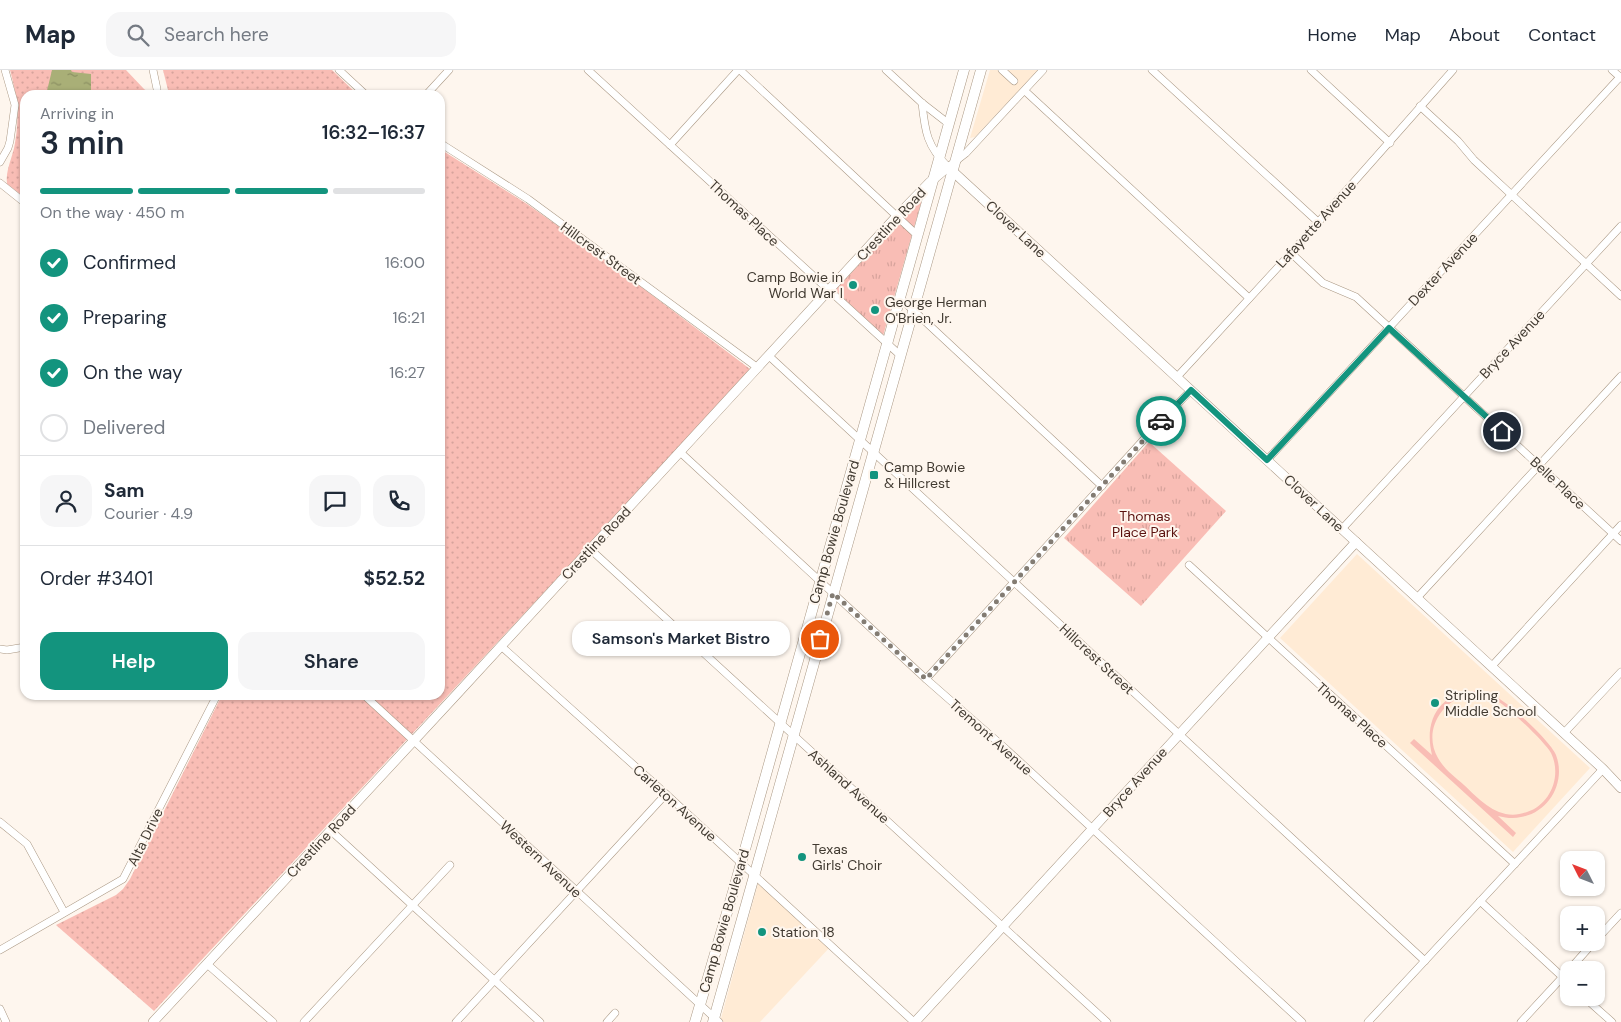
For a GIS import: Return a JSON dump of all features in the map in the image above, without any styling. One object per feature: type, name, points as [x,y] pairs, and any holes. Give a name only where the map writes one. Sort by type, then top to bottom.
[{"type":"main road","name":"Camp Bowie Boulevard","points":[[695,1022],[964,70]]},
{"type":"main road","name":"Camp Bowie Boulevard","points":[[715,1020],[833,593],[914,311],[952,166],[981,70]]},
{"type":"main road","points":[[721,932],[738,936]]},
{"type":"street","points":[[0,162],[10,141],[15,105],[5,70]]},
{"type":"street","points":[[153,70],[156,90]]},
{"type":"street","points":[[340,70],[361,90]]},
{"type":"street","points":[[431,90],[449,70]]},
{"type":"street","name":"Thomas Place","points":[[588,70],[901,356]]},
{"type":"street","points":[[670,145],[739,70],[917,235]]},
{"type":"street","points":[[886,70],[922,103],[949,124]]},
{"type":"street","points":[[1002,70],[1014,81]]},
{"type":"street","name":"Crestline Road","points":[[153,1022],[897,216],[934,178],[952,166],[966,152],[1043,70]]},
{"type":"street","points":[[1152,70],[1318,222]]},
{"type":"street","points":[[1311,70],[1390,143]]},
{"type":"street","name":"Lafayette Avenue","points":[[1177,377],[1390,143],[1453,70]]},
{"type":"street","points":[[1612,70],[1620,78]]},
{"type":"street","name":"Dexter Avenue","points":[[1267,460],[1620,78]]},
{"type":"street","points":[[1025,91],[1249,298]]},
{"type":"street","name":"Clover Lane","points":[[922,103],[927,137],[940,158],[952,166],[1191,390],[1603,769],[1621,788]]},
{"type":"street","points":[[1420,106],[1458,141],[1474,160],[1621,296]]},
{"type":"street","name":"Hillcrest Street","points":[[445,146],[528,199],[758,368]]},
{"type":"street","points":[[0,183],[20,199]]},
{"type":"street","name":"Bryce Avenue","points":[[1342,529],[1621,226]]},
{"type":"street","name":"Belle Place","points":[[1291,253],[1323,283],[1356,298],[1621,541]]},
{"type":"street","points":[[900,298],[1102,486]]},
{"type":"street","name":"Hillcrest Street","points":[[769,356],[1425,961]]},
{"type":"street","points":[[1417,598],[1621,376]]},
{"type":"street","points":[[926,679],[1191,390]]},
{"type":"street","name":"Tremont Avenue","points":[[680,452],[1302,1022]]},
{"type":"street","points":[[1492,666],[1621,525]]},
{"type":"street","name":"Bryce Avenue","points":[[914,1022],[1356,542]]},
{"type":"street","name":"Ashland Avenue","points":[[590,549],[1107,1022]]},
{"type":"street","name":"Thomas Place","points":[[1189,565],[1515,864]]},
{"type":"street","name":"Carleton Avenue","points":[[501,646],[666,794],[914,1022]]},
{"type":"street","points":[[0,649],[20,648]]},
{"type":"street","points":[[1564,733],[1621,672]]},
{"type":"street","name":"Alta Drive","points":[[0,950],[123,879],[214,700]]},
{"type":"street","name":"Western Avenue","points":[[369,700],[715,1020]]},
{"type":"street","points":[[1368,1022],[1603,769]]},
{"type":"street","points":[[456,1022],[666,794]]},
{"type":"street","points":[[0,822],[27,844],[64,912]]},
{"type":"street","points":[[330,830],[540,1022]]},
{"type":"street","points":[[304,1022],[450,865]]},
{"type":"street","points":[[1480,902],[1560,974]]},
{"type":"street","points":[[1605,930],[1621,913]]},
{"type":"street","points":[[1577,961],[1586,951]]},
{"type":"street","points":[[207,964],[273,1022]]},
{"type":"street","points":[[1521,1022],[1560,980]]},
{"type":"street","points":[[1594,1006],[1612,1022]]},
{"type":"street","points":[[0,1008],[6,1022]]},
{"type":"street","points":[[607,1022],[615,1014]]},
{"type":"shaded area","points":[[990,70],[1038,70],[975,137],[970,138]]},
{"type":"shaded area","name":"Stripling Middle School","points":[[1357,554],[1590,768],[1513,852],[1280,638]]},
{"type":"shaded area","points":[[759,880],[831,946],[760,1022],[720,1022]]},
{"type":"green space","points":[[10,70],[126,70],[146,90],[20,90],[20,194],[7,184],[7,174],[17,133],[14,89]]},
{"type":"green space","points":[[163,70],[332,70],[353,90],[168,90]]},
{"type":"green space","points":[[445,152],[527,204],[595,252],[750,369],[445,699]]},
{"type":"green space","points":[[923,196],[883,336],[835,290]]},
{"type":"green space","name":"Thomas Place Park","points":[[1149,442],[1226,511],[1141,606],[1064,538]]},
{"type":"green space","points":[[1466,692],[1485,692],[1494,695],[1504,702],[1538,733],[1556,755],[1559,775],[1553,794],[1547,802],[1540,809],[1521,817],[1498,816],[1516,833],[1513,837],[1410,743],[1414,739],[1432,755],[1430,730],[1438,709],[1445,701]],"holes":[[[1466,695],[1486,696],[1499,702],[1533,732],[1551,753],[1554,762],[1555,779],[1548,796],[1535,808],[1517,814],[1508,814],[1492,809],[1450,773],[1438,758],[1432,738],[1433,729],[1442,712],[1457,699]]]},
{"type":"green space","points":[[220,700],[444,700],[154,1011],[56,925],[116,895],[130,879]]},
{"type":"water","points":[[52,70],[71,70],[72,72],[91,74],[91,90],[47,90]]},
{"type":"way so far","points":[[820,639],[833,593],[926,679],[1161,421]]},
{"type":"place","name":"Camp Bowie in World War I","points":[[853,285]]},
{"type":"place","name":"George Herman O'Brien, Jr.","points":[[875,310]]},
{"type":"place","name":"Camp Bowie & Hillcrest","points":[[874,475]]},
{"type":"place","name":"Samson's Market Bistro","points":[[820,639]]},
{"type":"place","name":"Stripling Middle School","points":[[1435,703]]},
{"type":"place","name":"Texas Girls' Choir","points":[[802,857]]},
{"type":"place","name":"Station 18","points":[[762,932]]},
{"type":"route","points":[[1161,421],[1191,390],[1267,460],[1389,328],[1502,431]]}]
